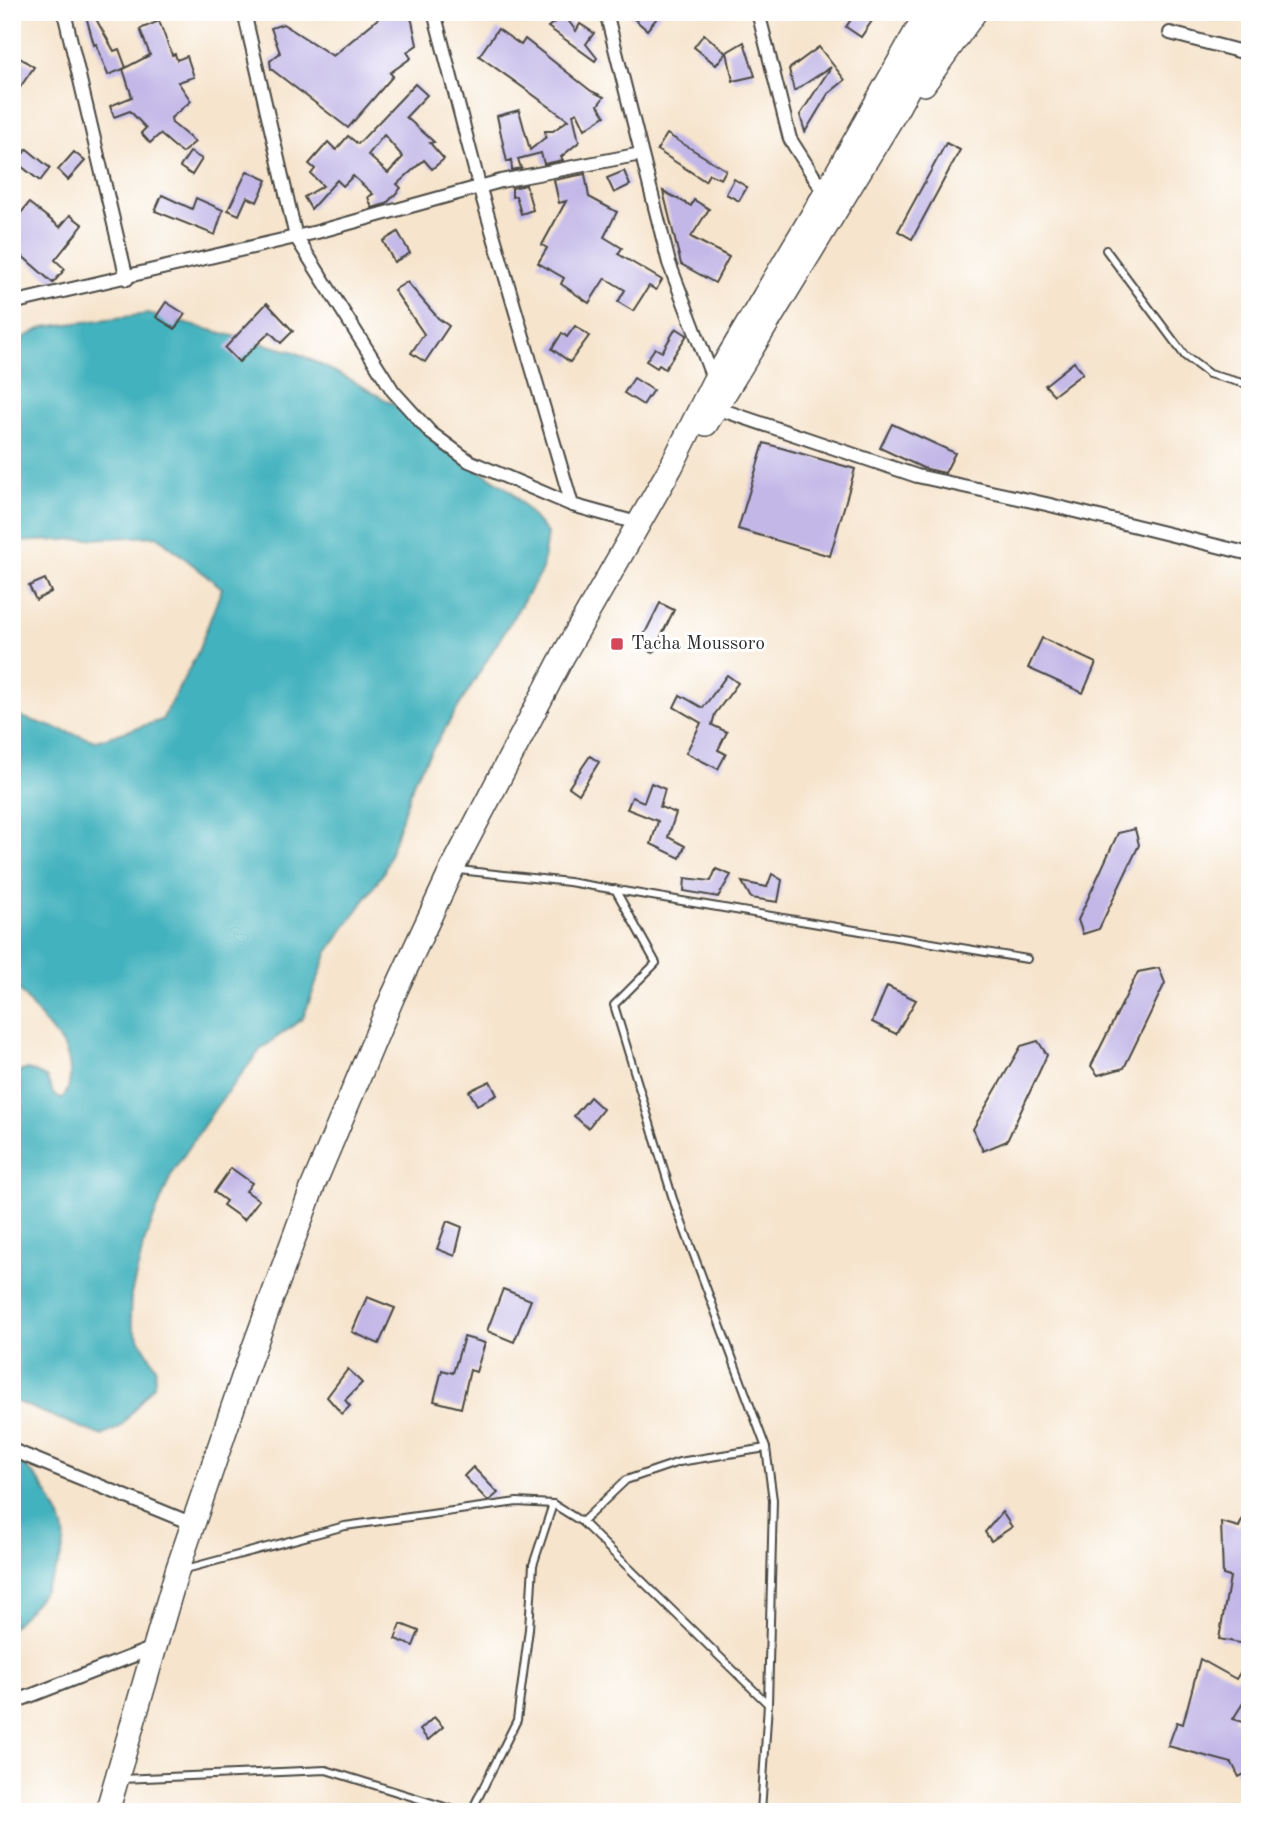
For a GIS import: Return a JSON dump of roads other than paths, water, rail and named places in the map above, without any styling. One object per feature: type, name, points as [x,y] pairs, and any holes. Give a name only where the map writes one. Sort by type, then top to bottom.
[{"type":"highway","points":[[671,467],[703,430],[893,117],[950,12]]},
{"type":"highway","points":[[893,117],[927,81],[975,12]]},
{"type":"highway","points":[[107,1812],[177,1571],[255,1342],[313,1186],[393,996],[452,869],[563,656],[671,467],[713,381],[825,194],[920,18]]},
{"type":"street","points":[[64,12],[127,279]]},
{"type":"street","points":[[244,12],[296,237],[393,391],[413,416],[469,461],[572,505],[637,523]]},
{"type":"street","points":[[434,12],[480,189],[572,505]]},
{"type":"street","points":[[606,12],[669,263],[713,381]]},
{"type":"street","points":[[758,12],[790,139],[825,194]]},
{"type":"street","points":[[1170,33],[1250,54]]},
{"type":"street","points":[[12,303],[127,279],[554,170],[641,154]]},
{"type":"street","points":[[716,408],[917,476],[1046,504],[1250,554]]},
{"type":"street","points":[[12,1450],[193,1524]]},
{"type":"street","points":[[12,1703],[153,1648]]},
{"type":"lane","points":[[1107,250],[1185,356],[1209,374],[1250,385]]},
{"type":"lane","points":[[452,869],[615,889],[738,913],[1027,958]]},
{"type":"lane","points":[[615,889],[656,963],[614,1005],[673,1199],[766,1448],[774,1500],[768,1704],[761,1812]]},
{"type":"lane","points":[[582,1522],[626,1480],[679,1462],[766,1448]]},
{"type":"lane","points":[[177,1571],[345,1526],[517,1502],[553,1504],[582,1522],[768,1704]]},
{"type":"lane","points":[[471,1812],[517,1720],[529,1629],[533,1565],[553,1504]]},
{"type":"lane","points":[[117,1779],[326,1770],[461,1812]]},
{"type":"water","points":[[148,314],[295,352],[349,379],[393,404],[462,459],[511,491],[547,533],[542,570],[415,778],[384,872],[328,952],[303,1018],[261,1049],[216,1107],[172,1173],[145,1240],[131,1295],[130,1315],[134,1330],[156,1367],[154,1385],[120,1427],[102,1436],[12,1400],[12,1074],[28,1069],[46,1077],[54,1095],[62,1099],[68,1087],[70,1073],[64,1047],[12,981],[12,714],[96,741],[162,720],[197,654],[222,588],[157,536],[12,542],[12,344],[44,327]]},
{"type":"water","points":[[12,1459],[28,1469],[44,1488],[60,1517],[64,1544],[52,1578],[29,1610],[12,1627]]},
{"type":"place","name":"Tacha Moussoro","points":[[617,644]]}]
